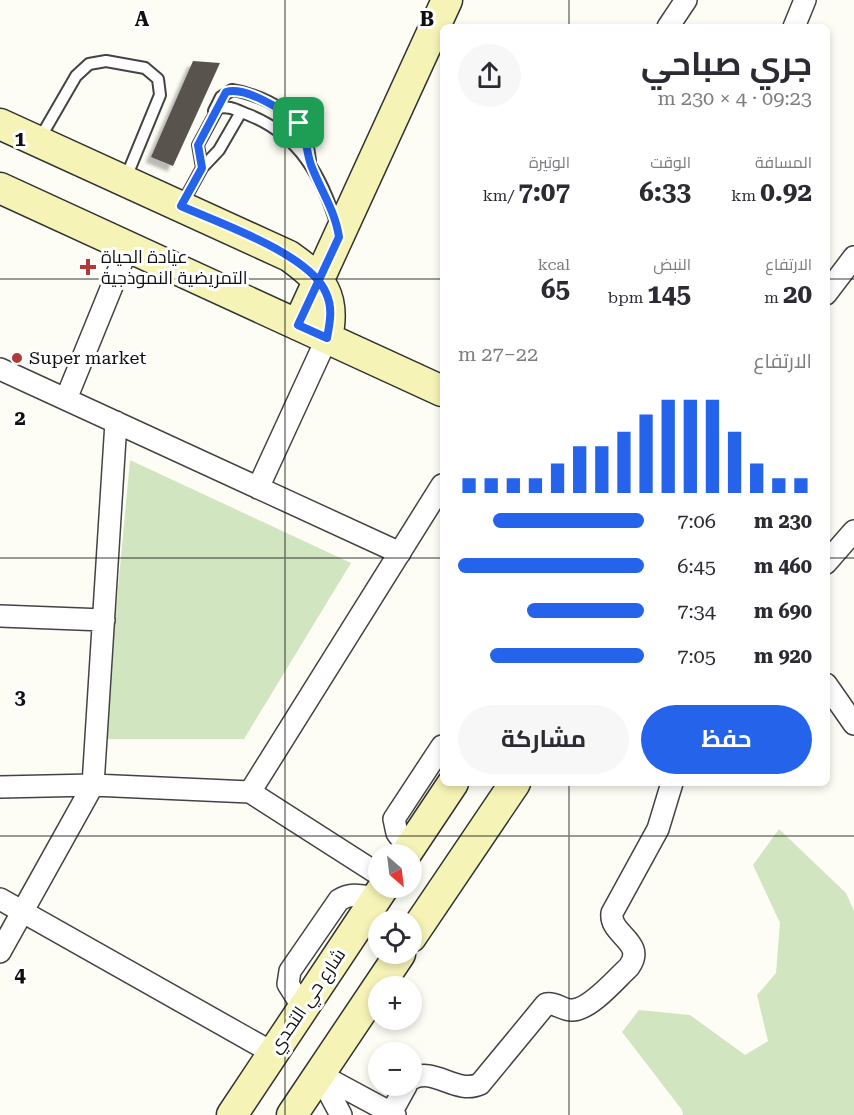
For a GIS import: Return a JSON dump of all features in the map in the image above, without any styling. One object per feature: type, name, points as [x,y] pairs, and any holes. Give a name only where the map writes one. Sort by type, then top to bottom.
[{"type":"main road","points":[[298,325],[447,0]]},
{"type":"main road","points":[[0,124],[290,256],[319,281],[325,290],[330,307],[327,338]]},
{"type":"main road","points":[[0,188],[440,390]]},
{"type":"main road","points":[[412,844],[451,786]]},
{"type":"main road","points":[[422,921],[512,786]]},
{"type":"main road","name":"شارع حي التحدي","points":[[232,1115],[372,898]]},
{"type":"main road","points":[[292,1115],[393,964]]},
{"type":"street","points":[[670,24],[686,0]]},
{"type":"street","points":[[795,24],[805,0]]},
{"type":"street","points":[[66,399],[128,247]]},
{"type":"street","points":[[830,289],[854,256]]},
{"type":"street","points":[[258,488],[327,338]]},
{"type":"street","points":[[0,369],[400,553]]},
{"type":"street","points":[[0,952],[93,785],[116,422]]},
{"type":"street","points":[[250,792],[440,488]]},
{"type":"street","points":[[830,558],[854,531]]},
{"type":"street","points":[[830,566],[854,553]]},
{"type":"street","points":[[0,616],[104,620]]},
{"type":"street","points":[[830,690],[854,724]]},
{"type":"street","points":[[403,844],[397,833],[394,819],[440,749]]},
{"type":"street","points":[[0,787],[93,785],[250,792],[368,879]]},
{"type":"street","points":[[422,1075],[468,1088],[480,1084],[546,1004],[553,1003],[570,1011],[582,1009],[629,967],[634,957],[633,947],[614,926],[612,913],[658,829],[671,786]]},
{"type":"street","points":[[0,899],[273,1053]]},
{"type":"street","points":[[320,1074],[393,1114],[401,1096]]},
{"type":"street","points":[[320,1074],[341,1115]]},
{"type":"lane","points":[[38,142],[76,76],[89,64],[106,61],[145,68],[158,79],[160,95],[124,180]]},
{"type":"lane","points":[[202,168],[198,145],[221,97],[232,90],[269,103],[299,123],[305,134],[311,164]]},
{"type":"lane","points":[[213,114],[223,107],[241,112],[282,132],[298,147],[311,164],[329,201],[339,237]]},
{"type":"lane","points":[[181,206],[202,168],[219,150],[241,112]]},
{"type":"green space","points":[[130,460],[351,563],[244,739],[104,739]]},
{"type":"green space","points":[[779,829],[846,893],[854,911],[854,1115],[683,1115],[682,1110],[622,1032],[639,1010],[690,1015],[745,1055],[768,1041],[757,995],[776,973],[780,923],[753,865]]},
{"type":"building","points":[[193,61],[220,63],[173,166],[151,157]]},
{"type":"place","name":"عيادة الحياة التمريضية النموذجية","points":[[88,267]]},
{"type":"place","name":"Super market","points":[[17,358]]},
{"type":"route","points":[[299,123],[269,103],[240,91],[226,92],[221,97],[198,145],[202,168],[181,206],[290,256],[310,272],[319,281],[325,290],[330,307],[331,321],[327,338],[298,325],[319,281],[339,237],[329,201],[311,164],[305,134],[299,123]]}]
